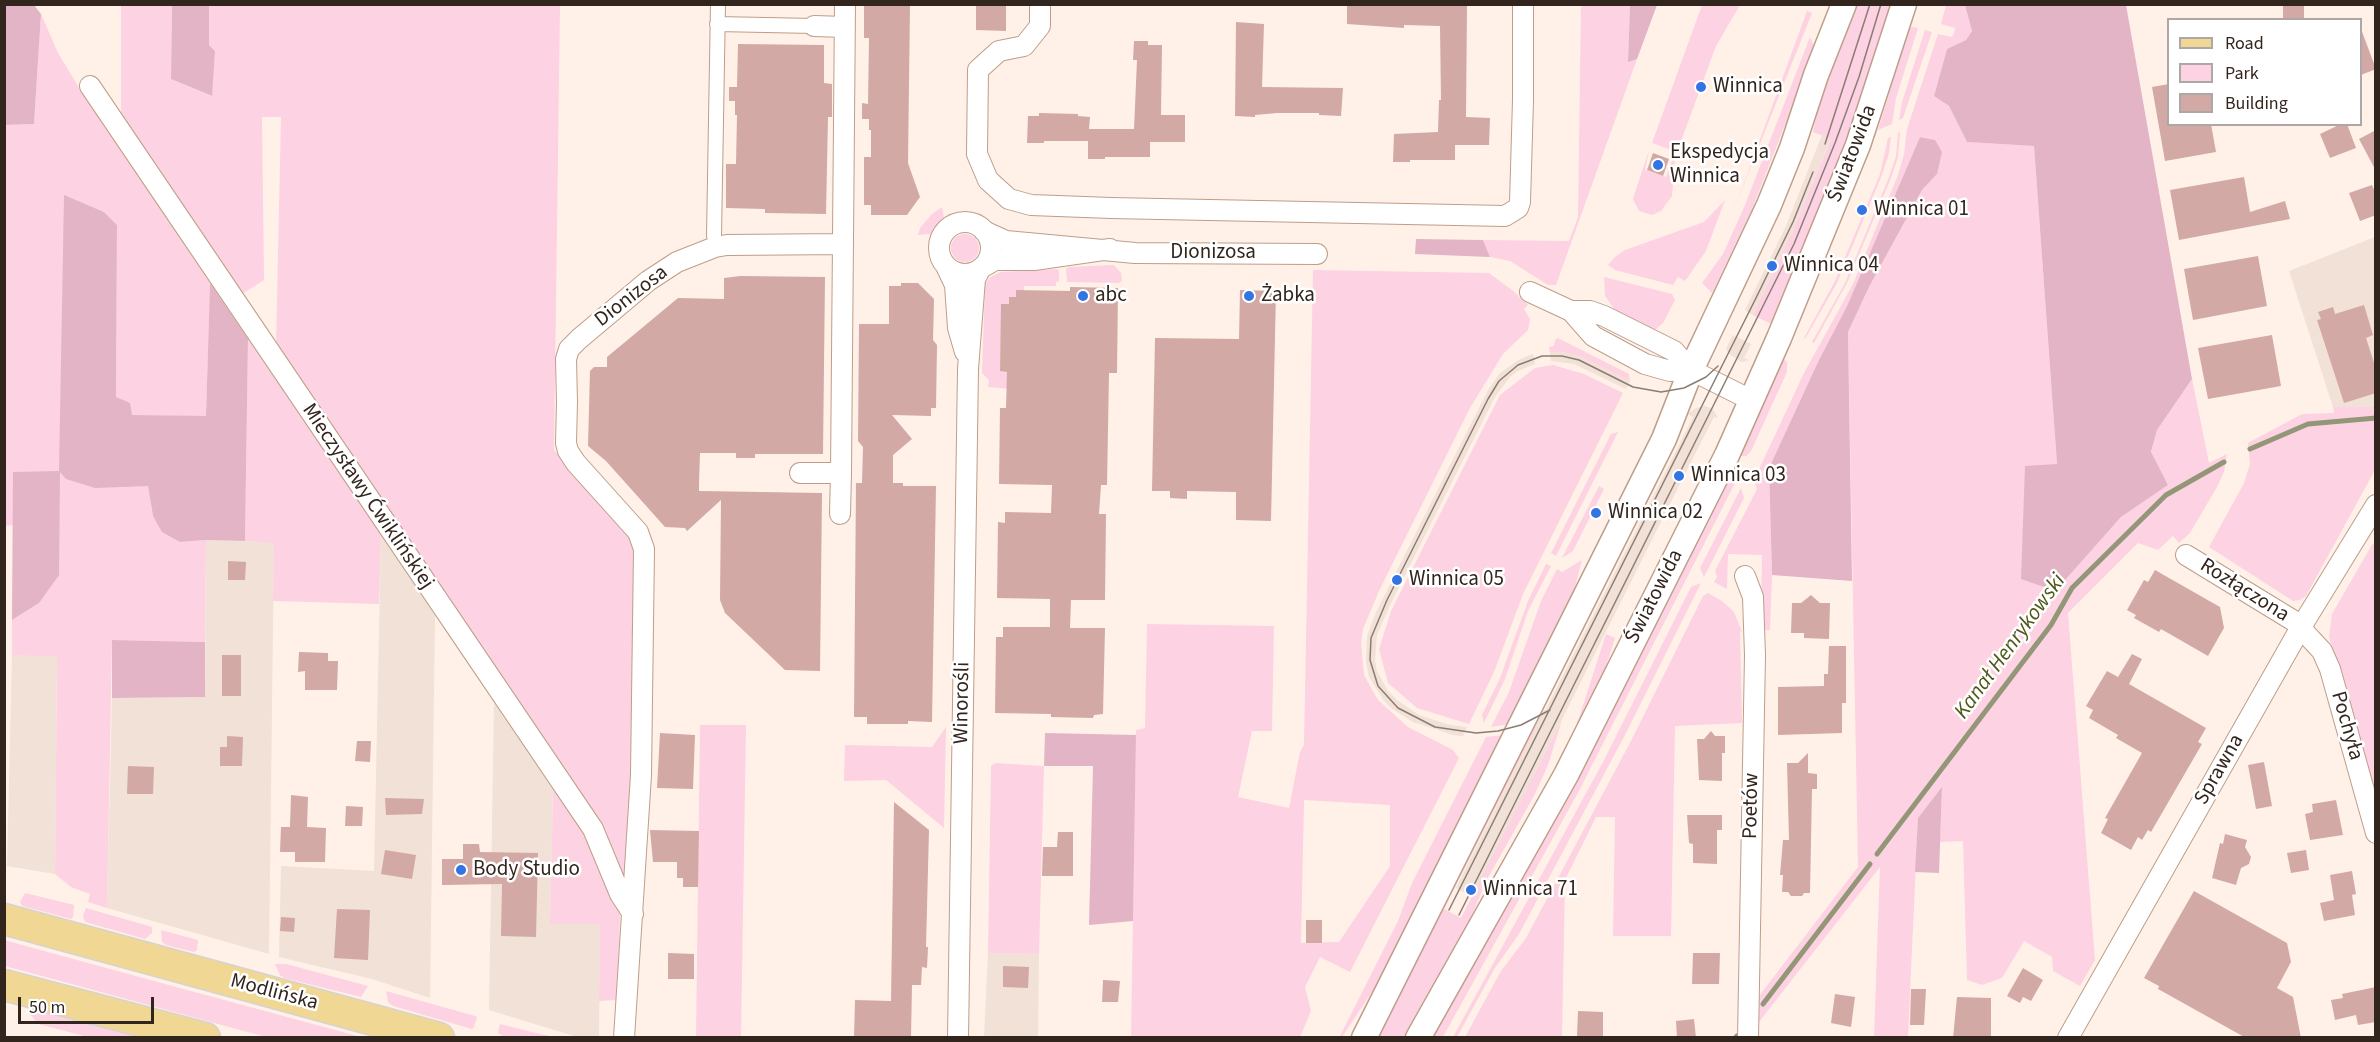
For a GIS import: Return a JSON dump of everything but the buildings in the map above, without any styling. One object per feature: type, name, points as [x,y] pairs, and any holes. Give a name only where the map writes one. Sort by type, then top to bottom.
[{"type":"main road","name":"Modlińska","points":[[4,919],[440,1038]]},
{"type":"main road","points":[[4,985],[205,1038]]},
{"type":"street","points":[[714,236],[718,4]]},
{"type":"street","points":[[840,514],[845,4]]},
{"type":"street","points":[[1040,4],[1040,27],[1024,46],[999,51],[978,70],[977,154],[988,180],[1009,199],[1031,205],[1111,208],[1505,216],[1518,208],[1520,202],[1523,4]]},
{"type":"street","points":[[1364,1038],[1664,439],[1691,370],[1769,205],[1844,4]]},
{"type":"street","name":"Światowida","points":[[1418,1038],[1566,775],[1727,455],[1779,338],[1858,145],[1904,4]]},
{"type":"street","points":[[717,24],[845,27]]},
{"type":"street","name":"Mieczysławy Ćwiklińskiej","points":[[90,86],[593,829],[620,894],[633,914]]},
{"type":"street","points":[[967,222],[984,231],[991,249],[981,268],[976,272],[963,274],[946,266],[940,256],[939,244],[940,238],[948,228],[967,222]]},
{"type":"street","name":"Dionizosa","points":[[984,231],[1006,242],[1110,249],[1135,253],[1317,254]]},
{"type":"street","name":"Dionizosa","points":[[633,914],[641,775],[644,549],[638,532],[568,451],[566,442],[566,359],[569,349],[648,281],[678,262],[715,247],[746,243],[843,244]]},
{"type":"street","name":"Dionizosa","points":[[981,268],[995,260],[1034,260],[1110,249]]},
{"type":"street","name":"Winorośli","points":[[946,266],[955,285],[958,328],[968,369]]},
{"type":"street","name":"Winorośli","points":[[958,1038],[968,369],[973,291],[975,279],[981,268]]},
{"type":"street","points":[[1530,292],[1571,311],[1593,336],[1645,364],[1670,371],[1691,370],[1751,400]]},
{"type":"street","points":[[800,473],[841,472]]},
{"type":"street","name":"Sprawna","points":[[2068,1038],[2301,627],[2376,506]]},
{"type":"street","name":"Rozłączona","points":[[2186,555],[2301,627]]},
{"type":"street","name":"Poetów","points":[[1745,576],[1754,597],[1755,655],[1748,1038]]},
{"type":"street","name":"Pochyła","points":[[2301,627],[2322,651],[2330,669],[2376,833]]},
{"type":"street","points":[[624,1038],[633,914]]},
{"type":"shaded area","points":[[5,4],[34,5],[41,14],[34,124],[5,125]]},
{"type":"shaded area","points":[[172,5],[209,5],[209,45],[215,51],[212,96],[171,79]]},
{"type":"shaded area","points":[[1630,5],[1657,5],[1637,59],[1628,62]]},
{"type":"shaded area","points":[[1965,5],[2126,5],[2192,379],[2157,430],[2151,452],[2168,485],[2121,517],[2066,579],[2059,592],[2021,579],[2025,466],[2057,464],[2034,146],[1967,142],[1949,106],[1934,96],[1947,49],[1966,40],[1972,31]]},
{"type":"shaded area","points":[[1822,135],[1831,138],[1793,230],[1753,315],[1745,310],[1786,226]]},
{"type":"shaded area","points":[[1920,137],[1935,140],[1942,152],[1937,174],[1922,190],[1869,287],[1848,332],[1852,581],[1772,575],[1769,468],[1818,362],[1847,306]]},
{"type":"shaded area","points":[[64,195],[104,212],[117,225],[116,397],[130,403],[132,415],[206,416],[210,283],[248,339],[245,541],[180,542],[162,532],[153,516],[148,486],[95,488],[66,479],[60,472],[59,575],[39,603],[12,620],[13,472],[59,471]]},
{"type":"shaded area","points":[[2375,237],[2375,407],[2333,407],[2289,271]]},
{"type":"shaded area","points":[[1416,239],[1483,240],[1490,257],[1415,254]]},
{"type":"shaded area","points":[[1733,335],[1751,344],[1744,358],[1750,360],[1741,362],[1729,354],[1726,349]]},
{"type":"shaded area","points":[[1550,352],[1563,352],[1581,357],[1630,381],[1626,389],[1574,364],[1551,361]]},
{"type":"shaded area","points":[[1533,354],[1535,364],[1510,377],[1495,397],[1377,635],[1375,660],[1377,671],[1388,691],[1419,715],[1450,725],[1467,727],[1463,736],[1453,735],[1413,722],[1384,701],[1369,677],[1366,661],[1367,636],[1376,612],[1488,390],[1500,373],[1520,359]]},
{"type":"shaded area","points":[[1705,406],[1713,409],[1718,418],[1714,417],[1473,897],[1456,888],[1536,728],[1535,725],[1532,726],[1536,715],[1546,709],[1693,417],[1687,414],[1696,408]]},
{"type":"shaded area","points":[[381,535],[435,616],[430,998],[372,979],[279,957],[281,866],[374,871]]},
{"type":"shaded area","points":[[206,540],[274,542],[269,954],[107,908],[112,698],[205,697]]},
{"type":"shaded area","points":[[112,640],[205,642],[205,697],[112,698]]},
{"type":"shaded area","points":[[12,655],[57,655],[55,874],[7,866]]},
{"type":"shaded area","points":[[494,703],[553,790],[550,924],[600,924],[599,1037],[577,1037],[489,1010]]},
{"type":"shaded area","points":[[1045,733],[1136,735],[1133,921],[1089,925],[1093,766],[1044,766]]},
{"type":"shaded area","points":[[1942,787],[1939,873],[1915,872],[1918,818]]},
{"type":"shaded area","points":[[988,953],[1039,954],[1038,1037],[984,1038]]},
{"type":"green space","points":[[121,5],[172,5],[171,79],[211,96],[215,51],[209,45],[209,5],[560,5],[554,450],[637,545],[627,884],[601,827],[276,346],[281,117],[262,117],[264,280],[242,294],[121,115]]},
{"type":"green space","points":[[1581,5],[1630,5],[1628,61],[1637,59],[1556,285],[1548,285],[1510,261],[1490,257],[1483,240],[1569,241],[1578,217]]},
{"type":"green space","points":[[1702,5],[1740,5],[1716,46],[1677,152],[1652,143]]},
{"type":"green space","points":[[1855,5],[1894,5],[1867,91],[1773,325],[1753,315],[1793,230],[1831,139],[1813,132],[1821,91]]},
{"type":"green space","points":[[1946,5],[1965,5],[1972,31],[1966,40],[1947,49],[1934,96],[1949,106],[1967,142],[2034,146],[2057,465],[2059,592],[2066,579],[2121,517],[2168,485],[2151,453],[2157,430],[2192,379],[2209,463],[2227,454],[2224,472],[2217,487],[2190,533],[2179,543],[2173,536],[2158,550],[2138,543],[2068,613],[2095,960],[2080,986],[2053,971],[2052,957],[2024,941],[2002,978],[1982,985],[1967,980],[1963,841],[1940,842],[1942,788],[1918,818],[1908,1037],[1874,1037],[1880,867],[1759,1022],[1759,996],[1858,867],[1848,332],[1869,287],[1922,190],[1937,174],[1935,140],[1920,137],[1847,306],[1818,362],[1769,468],[1772,575],[1770,630],[1761,630],[1762,555],[1728,554],[1727,589],[1714,582],[1717,577],[1715,571],[1757,489],[1754,480],[1804,373],[1853,284],[1898,175],[1904,154],[1907,129],[1938,34],[1952,37],[1954,33],[1955,28],[1941,24]]},
{"type":"green space","points":[[1807,11],[1812,13],[1728,224],[1747,175]]},
{"type":"green space","points":[[41,14],[58,53],[81,91],[210,283],[206,417],[132,415],[116,397],[117,225],[104,212],[64,196],[130,485],[148,486],[153,516],[180,542],[206,540],[205,642],[112,640],[107,908],[88,902],[90,894],[71,887],[55,874],[57,656],[12,655],[12,620],[39,603],[13,472],[14,525],[5,526],[4,125],[34,124]]},
{"type":"green space","points":[[1909,28],[1918,28],[1896,98],[1892,124],[1878,130]]},
{"type":"green space","points":[[1925,30],[1932,32],[1903,118],[1899,120],[1902,102]]},
{"type":"green space","points":[[1810,37],[1815,48],[1752,209],[1712,293],[1702,283],[1723,254],[1745,205]]},
{"type":"green space","points":[[1900,132],[1898,157],[1891,178],[1847,283],[1814,343],[1812,342],[1845,283],[1889,177],[1896,156],[1898,133]]},
{"type":"green space","points":[[1891,137],[1882,175],[1837,283],[1805,339],[1835,281],[1880,174],[1888,138]]},
{"type":"green space","points":[[1649,150],[1645,170],[1666,177],[1673,158],[1675,159],[1672,196],[1661,211],[1652,215],[1639,211],[1633,199]]},
{"type":"green space","points":[[1725,200],[1706,251],[1685,281],[1678,277],[1673,285],[1615,270],[1608,265],[1625,250],[1704,222]]},
{"type":"green space","points":[[942,207],[944,218],[941,225],[930,234],[918,235],[920,228],[932,214]]},
{"type":"green space","points":[[965,234],[975,238],[979,248],[975,258],[965,262],[955,258],[951,248],[955,238]]},
{"type":"green space","points":[[1114,265],[1121,273],[1122,281],[1119,283],[1067,282],[1066,269],[1069,267]]},
{"type":"green space","points":[[1057,269],[1059,282],[1056,282],[1056,286],[1024,286],[1024,291],[1016,297],[1009,297],[1009,304],[1002,304],[1000,371],[1013,372],[1012,389],[988,387],[989,380],[982,373],[985,283],[992,276],[1001,272]]},
{"type":"green space","points":[[1313,270],[1489,273],[1528,305],[1524,309],[1530,319],[1528,330],[1503,354],[1470,408],[1379,591],[1363,629],[1361,643],[1364,675],[1378,700],[1408,727],[1453,750],[1459,758],[1350,972],[1320,957],[1305,987],[1311,1011],[1300,1037],[1131,1038],[1136,730],[1145,728],[1147,624],[1274,626],[1272,731],[1252,731],[1238,797],[1289,808],[1300,752],[1304,745]],"holes":[[[1304,800],[1390,805],[1390,866],[1339,942],[1301,943]]]},
{"type":"green space","points":[[1604,277],[1672,294],[1675,300],[1663,323],[1654,331],[1615,310],[1605,296]]},
{"type":"green space","points":[[1558,338],[1629,374],[1630,381],[1581,357],[1563,352],[1550,352],[1549,347],[1554,346]]},
{"type":"green space","points":[[248,339],[381,535],[379,604],[273,601],[274,543],[245,541]]},
{"type":"green space","points":[[1783,358],[1787,362],[1787,372],[1751,451],[1746,456],[1739,456]]},
{"type":"green space","points":[[1553,365],[1584,374],[1623,393],[1523,594],[1494,672],[1469,724],[1417,708],[1388,683],[1379,649],[1391,611],[1500,395],[1535,368]]},
{"type":"green space","points":[[2333,407],[2375,407],[2375,470],[2306,596],[2293,601],[2209,547],[2244,483],[2250,464],[2248,443],[2302,414],[2334,413]]},
{"type":"green space","points":[[1618,432],[1556,556],[1551,553],[1611,434]]},
{"type":"green space","points":[[1727,480],[1735,483],[1580,789],[1443,1037],[1431,1038]]},
{"type":"green space","points":[[1599,486],[1604,489],[1573,551],[1562,558]]},
{"type":"green space","points":[[1741,488],[1744,498],[1704,577],[1700,568]]},
{"type":"green space","points":[[2373,543],[2376,551],[2375,801],[2329,637],[2332,614]]},
{"type":"green space","points":[[1582,560],[1574,591],[1509,724],[1491,727],[1509,692],[1541,601],[1557,569],[1562,572]]},
{"type":"green space","points":[[1546,564],[1551,566],[1528,611],[1505,679],[1484,723],[1482,715],[1500,678],[1528,601]]},
{"type":"green space","points":[[1701,583],[1625,735],[1519,934],[1495,968],[1457,1037],[1453,1037],[1603,762],[1691,587]]},
{"type":"green space","points":[[1708,593],[1722,601],[1734,612],[1742,632],[1740,631],[1742,723],[1675,726],[1671,936],[1613,936],[1615,817],[1596,817],[1565,880],[1562,1037],[1465,1037],[1501,971],[1526,938],[1632,739],[1703,596]]},
{"type":"green space","points":[[1606,634],[1615,638],[1599,688],[1579,728],[1576,727]]},
{"type":"green space","points":[[1562,720],[1548,765],[1535,794],[1485,883],[1464,936],[1406,1037],[1376,1038],[1532,726],[1535,724],[1536,728],[1444,909],[1461,918]]},
{"type":"green space","points":[[700,725],[746,725],[741,1037],[696,1038]]},
{"type":"green space","points":[[946,727],[944,828],[886,780],[844,781],[845,745],[932,747]]},
{"type":"green space","points":[[1504,735],[1384,974],[1342,1037],[1339,1038],[1398,921],[1412,883],[1486,737]]},
{"type":"green space","points":[[995,763],[1044,766],[1039,954],[988,953],[991,766]]},
{"type":"green space","points":[[553,790],[589,840],[620,914],[617,1000],[599,1001],[600,924],[550,924]]},
{"type":"green space","points":[[25,893],[74,905],[73,917],[71,919],[22,906],[20,902]]},
{"type":"green space","points":[[86,908],[152,927],[152,933],[145,939],[85,922],[83,916]]},
{"type":"green space","points":[[161,930],[198,940],[197,950],[194,952],[166,945],[162,942]]},
{"type":"green space","points":[[4,940],[361,1037],[266,1037],[5,966]]},
{"type":"green space","points":[[275,964],[286,964],[368,986],[361,997],[284,978]]},
{"type":"green space","points":[[386,991],[475,1016],[477,1017],[474,1027],[472,1029],[393,1006],[388,1002]]},
{"type":"green space","points":[[33,1007],[147,1037],[88,1037],[38,1024],[30,1014]]},
{"type":"green space","points":[[500,1024],[554,1037],[504,1037],[498,1033]]},
{"type":"waterway","name":"Kanał Henrykowski","points":[[2250,449],[2308,424],[2376,418]]},
{"type":"waterway","name":"Kanał Henrykowski","points":[[1877,854],[2051,625],[2072,588],[2166,495],[2224,462]]},
{"type":"waterway","name":"Kanał Henrykowski","points":[[1763,1004],[1870,864]]},
{"type":"tram line","points":[[1825,144],[1870,4]]},
{"type":"tram line","points":[[1459,915],[1794,244],[1859,77],[1881,4]]},
{"type":"tram line","points":[[1449,910],[1756,298],[1793,222],[1813,172]]},
{"type":"tram line","points":[[1550,710],[1521,725],[1498,731],[1476,733],[1435,727],[1398,708],[1378,686],[1370,660],[1371,638],[1387,600],[1488,399],[1499,381],[1518,365],[1542,356],[1562,356],[1579,360],[1633,387],[1661,392],[1684,388],[1706,377],[1718,366]]},
{"type":"place","name":"Winnica","points":[[1701,87]]},
{"type":"place","name":"Ekspedycja Winnica","points":[[1658,165]]},
{"type":"place","name":"Winnica 01","points":[[1862,210]]},
{"type":"place","name":"Winnica 04","points":[[1772,266]]},
{"type":"place","name":"abc","points":[[1083,296]]},
{"type":"place","name":"Żabka","points":[[1249,296]]},
{"type":"place","name":"Winnica 03","points":[[1679,476]]},
{"type":"place","name":"Winnica 02","points":[[1596,513]]},
{"type":"place","name":"Winnica 05","points":[[1397,580]]},
{"type":"place","name":"Body Studio","points":[[461,870]]},
{"type":"place","name":"Winnica 71","points":[[1471,890]]}]
